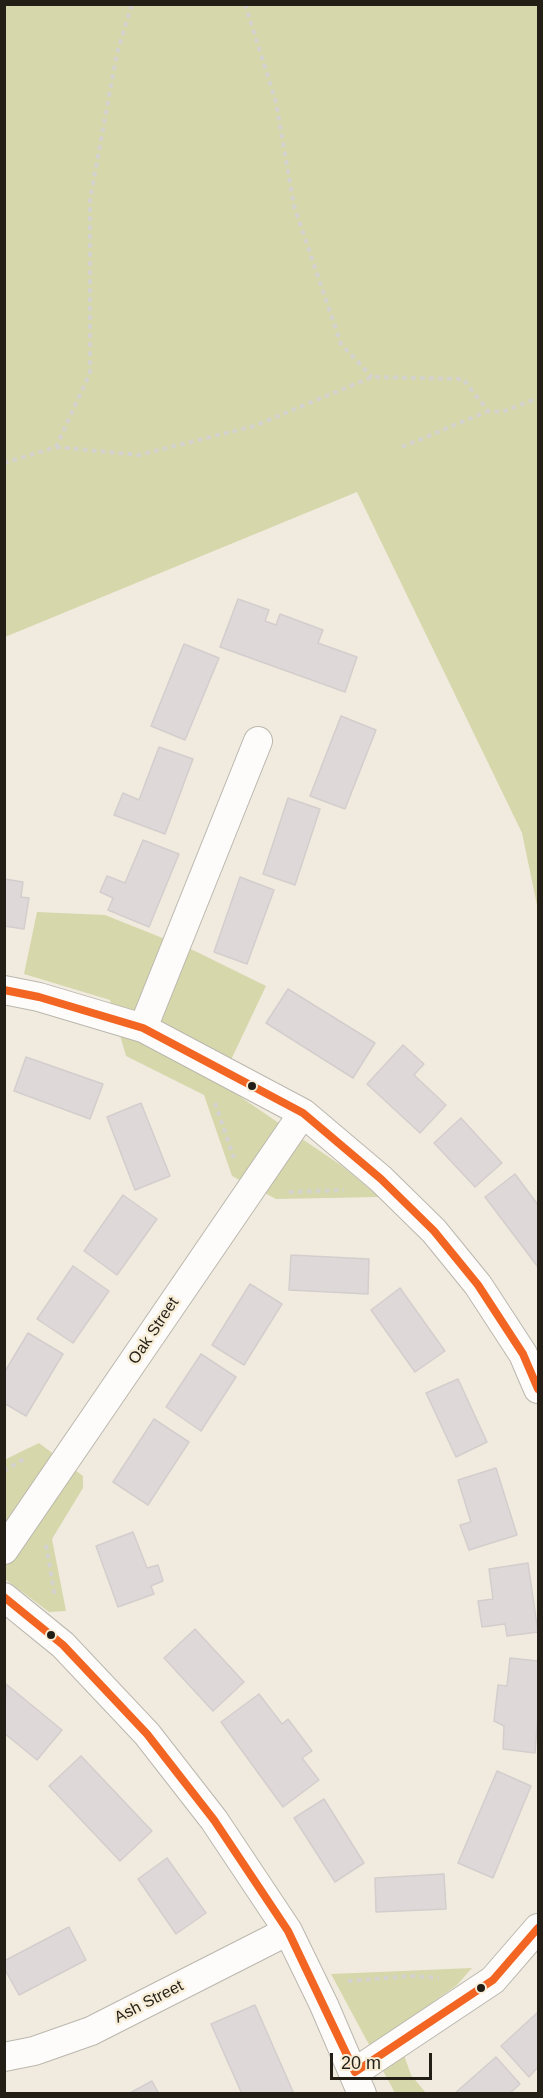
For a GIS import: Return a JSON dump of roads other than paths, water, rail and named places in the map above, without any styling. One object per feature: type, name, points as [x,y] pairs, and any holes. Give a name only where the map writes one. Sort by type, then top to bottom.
[{"type":"street","points":[[143,1028],[258,741]]},
{"type":"street","points":[[4,990],[39,997],[143,1028],[303,1113],[390,1188],[434,1231],[477,1285],[523,1354],[538,1389]]},
{"type":"street","name":"Oak Street","points":[[4,1550],[303,1113]]},
{"type":"street","points":[[4,1597],[63,1645],[147,1734],[214,1820],[288,1931],[358,2083],[493,1980],[538,1928]]},
{"type":"street","name":"Ash Street","points":[[4,2057],[34,2051],[91,2031],[288,1931]]}]
